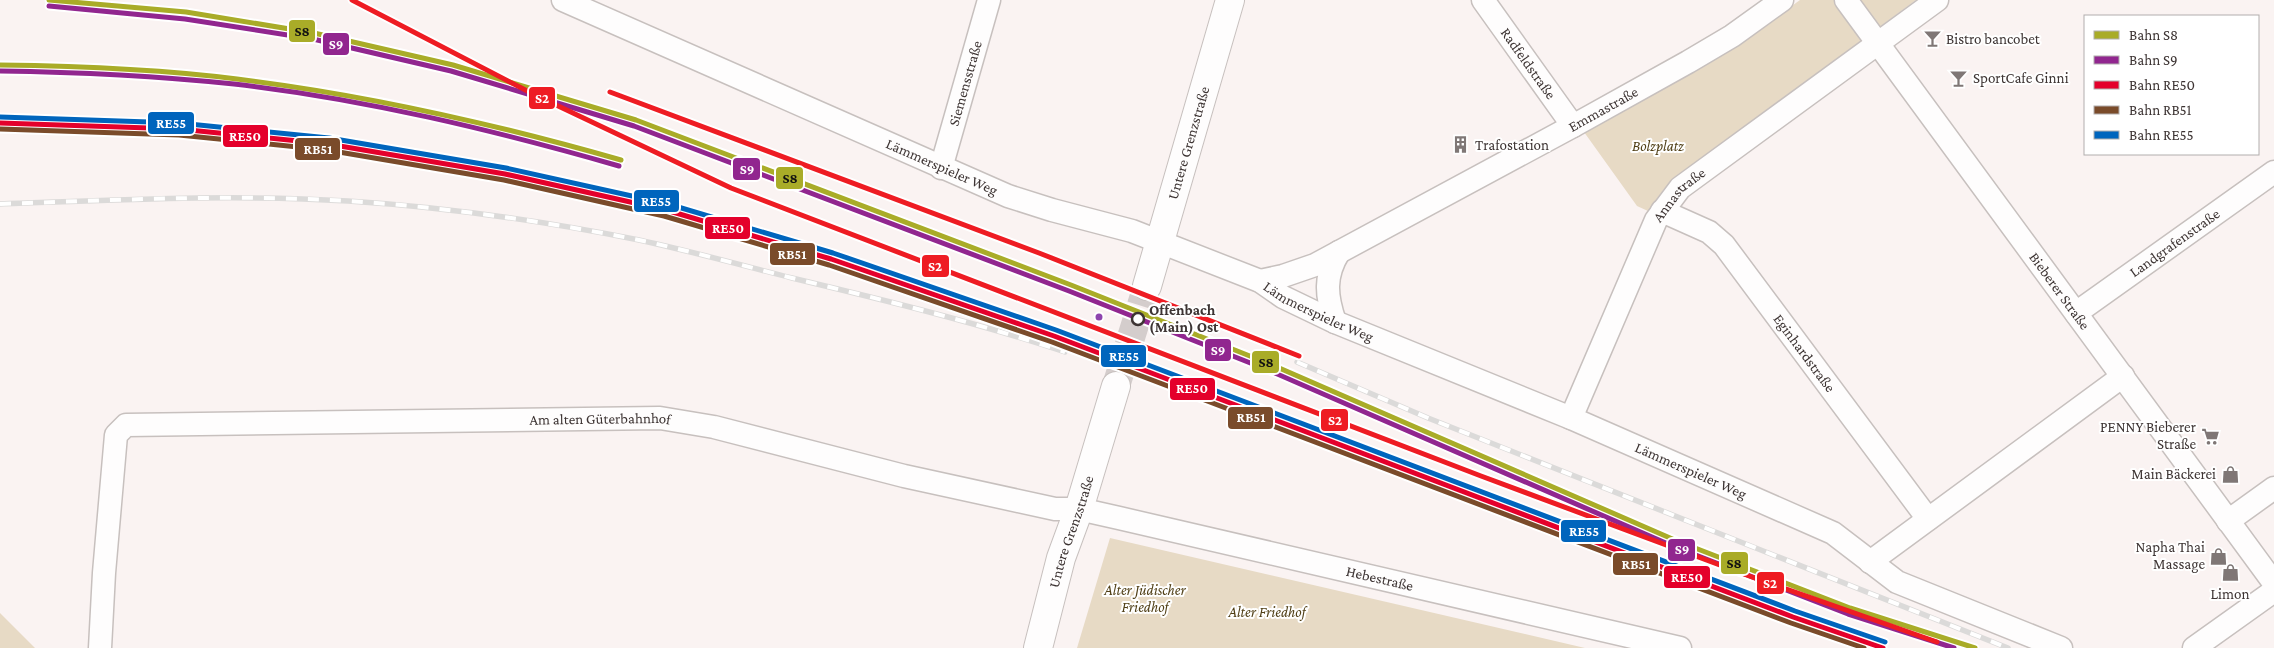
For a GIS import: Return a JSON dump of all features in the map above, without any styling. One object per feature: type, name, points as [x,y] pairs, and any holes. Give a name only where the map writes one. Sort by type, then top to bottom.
[{"type":"main road","name":"Untere Grenzstraße","points":[[1147,286],[1230,0]]},
{"type":"main road","name":"Untere Grenzstraße","points":[[1038,648],[1061,558],[1116,386]]},
{"type":"street","name":"Lämmerspieler Weg","points":[[563,0],[1008,196],[1052,210],[1127,229],[1260,281],[1283,298],[1335,322],[1570,418],[1833,533],[1897,582],[2061,648]]},
{"type":"street","name":"Siemensstraße","points":[[941,168],[989,0]]},
{"type":"street","name":"Radfeldstraße","points":[[1483,0],[1574,126]]},
{"type":"street","name":"Emmastraße","points":[[1260,281],[1300,271],[1339,252],[1574,126],[1711,49],[1782,0]]},
{"type":"street","name":"Bieberer Straße","points":[[1846,0],[2274,583]]},
{"type":"street","name":"Annastraße","points":[[1570,418],[1662,211],[1680,188],[1938,0]]},
{"type":"street","name":"Landgrafenstraße","points":[[2076,313],[2274,172]]},
{"type":"street","name":"Eginhardstraße","points":[[1662,211],[1709,232],[1732,254],[1928,519]]},
{"type":"street","points":[[1335,322],[1329,306],[1326,282],[1332,264],[1339,252]]},
{"type":"street","points":[[1870,562],[2123,376]]},
{"type":"street","name":"Am alten Güterbahnhof","points":[[100,648],[104,573],[116,435],[126,426],[149,424],[660,418],[714,427],[904,476],[1055,509],[1078,508]]},
{"type":"street","points":[[2228,521],[2274,488]]},
{"type":"street","name":"Hebestraße","points":[[1078,508],[1680,648]]},
{"type":"street","points":[[2194,648],[2274,591]]},
{"type":"green space","name":"Bolzplatz","points":[[1800,0],[1916,0],[1675,179],[1664,189],[1648,211],[1637,206],[1584,132],[1752,35]]},
{"type":"green space","points":[[1110,538],[1585,648],[1077,648]]},
{"type":"green space","points":[[0,613],[35,648],[0,648]]},
{"type":"tunnel","points":[[1116,386],[1147,286]]},
{"type":"railway","points":[[0,204],[174,198],[304,199],[421,207],[530,221],[603,233],[677,249],[929,312],[1065,352]]},
{"type":"railway","points":[[1297,362],[1428,418],[2008,648]]},
{"type":"rail line","name":"S8","points":[[49,0],[186,12],[314,33],[453,65],[636,120],[1071,285],[1270,364],[1677,541],[1850,608],[1975,648]]},
{"type":"rail line","name":"S9","points":[[49,6],[185,19],[313,39],[451,71],[634,126],[1069,291],[1268,370],[1675,547],[1848,614],[1954,648]]},
{"type":"rail line","name":"S8","points":[[0,65],[149,70],[335,93],[431,112],[526,134],[621,160]]},
{"type":"rail line","name":"S9","points":[[0,71],[88,73],[234,84],[283,90],[428,117],[524,140],[619,166]]},
{"type":"rail line","name":"RE55","points":[[0,117],[179,123],[329,138],[506,168],[668,204],[833,253],[1056,330],[1795,611],[1885,642]]},
{"type":"rail line","name":"RE50","points":[[0,123],[179,129],[328,144],[505,174],[666,210],[831,259],[1054,336],[1793,617],[1883,648]]},
{"type":"rail line","name":"RB51","points":[[0,129],[179,135],[327,150],[504,180],[664,216],[829,265],[1052,342],[1791,623],[1864,648]]},
{"type":"transit line","name":"S2","points":[[352,0],[535,95],[731,188],[1481,476],[1752,577],[1937,642]]},
{"type":"transit line","name":"S2","points":[[610,92],[1039,253],[1299,356]]},
{"type":"place","name":"Bistro bancobet","points":[[1932,39]]},
{"type":"place","name":"SportCafe Ginni","points":[[1959,78]]},
{"type":"place","name":"Trafostation","points":[[1461,145]]},
{"type":"place","name":"Offenbach (Main) Ost","points":[[1138,319]]},
{"type":"place","name":"PENNY Bieberer Straße","points":[[2210,436]]},
{"type":"place","name":"Main Bäckerei","points":[[2230,474]]},
{"type":"place","name":"Napha Thai Massage","points":[[2219,556]]},
{"type":"place","name":"Limon","points":[[2230,573]]},
{"type":"park label","name":"Alter Jüdischer Friedhof","points":[[1145,598]]},
{"type":"park label","name":"Alter Friedhof","points":[[1267,612]]}]
